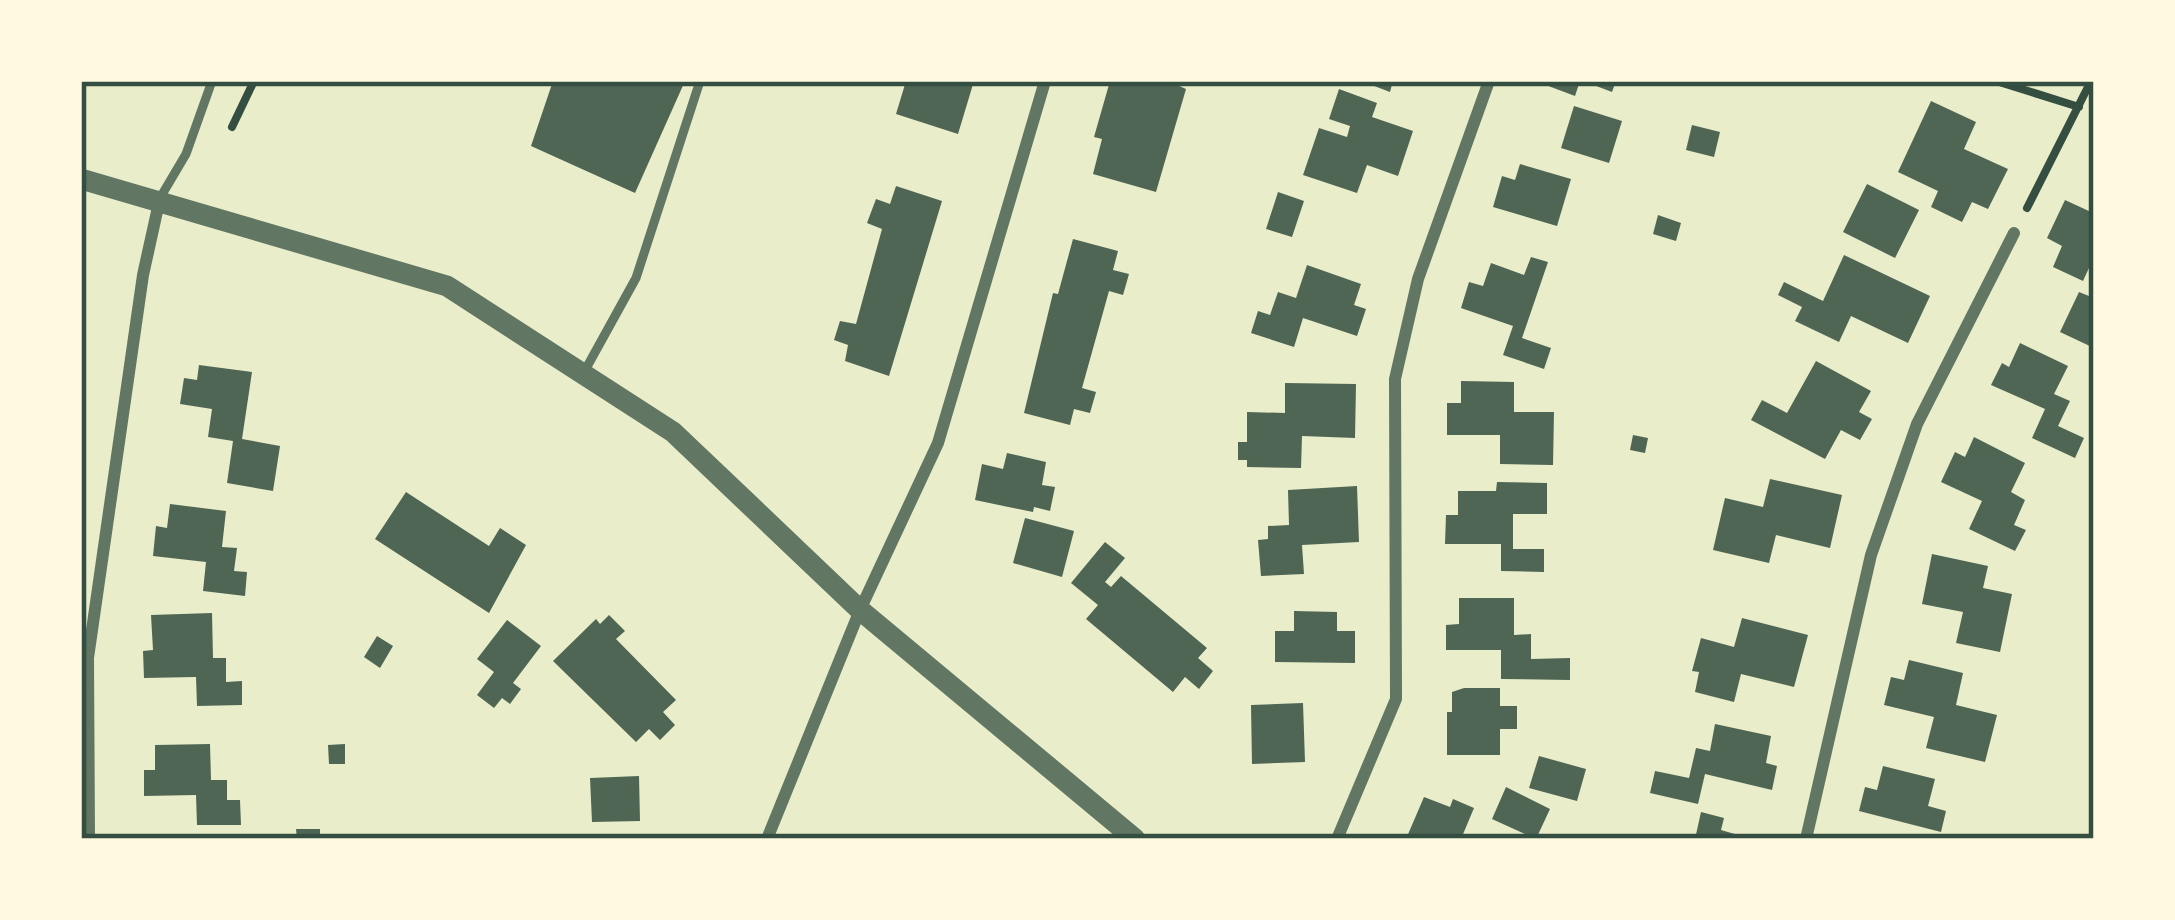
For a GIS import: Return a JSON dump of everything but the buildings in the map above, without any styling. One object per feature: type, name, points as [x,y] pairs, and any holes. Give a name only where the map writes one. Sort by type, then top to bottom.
[{"type":"street","points":[[767,839],[860,610],[938,443],[1045,81]]},
{"type":"street","points":[[1337,839],[1396,699],[1396,379],[1418,279],[1489,81]]},
{"type":"street","points":[[81,179],[160,198],[447,286],[673,432],[860,610],[1135,839]]},
{"type":"street","points":[[89,839],[88,658],[143,275],[160,198]]},
{"type":"street","points":[[1807,839],[1871,555],[1917,424],[2014,233]]},
{"type":"lane","points":[[160,198],[186,154],[212,81]]},
{"type":"lane","points":[[583,374],[636,278],[700,81]]},
{"type":"path","points":[[232,127],[254,81]]},
{"type":"path","points":[[1996,81],[2078,107]]},
{"type":"path","points":[[2014,233],[2091,81]]}]
